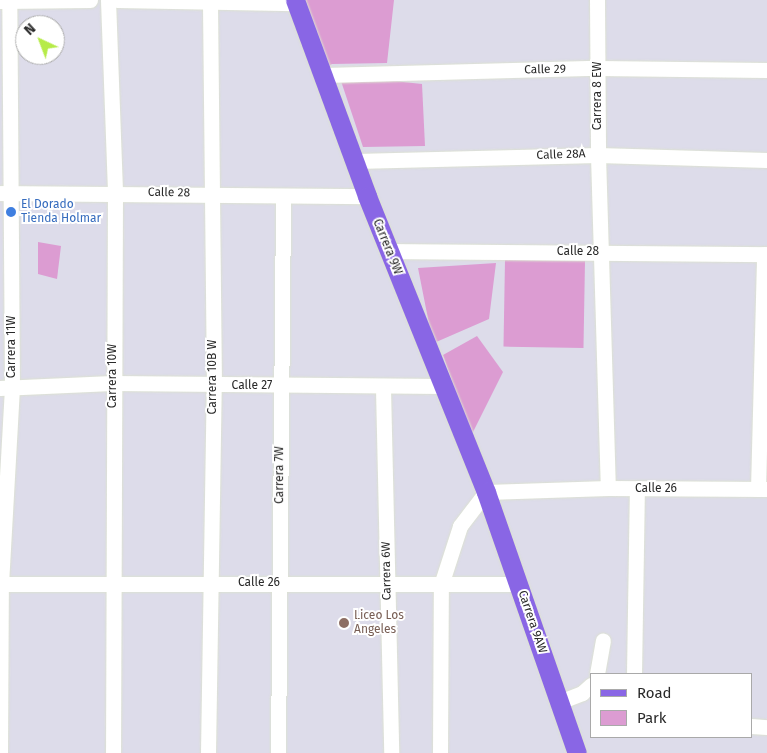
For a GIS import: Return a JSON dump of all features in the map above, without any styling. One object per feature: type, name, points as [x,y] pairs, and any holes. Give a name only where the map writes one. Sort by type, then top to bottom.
[{"type":"main road","name":"Carrera 9W","points":[[296,2],[367,196],[486,492]]},
{"type":"main road","name":"Carrera 9AW","points":[[486,492],[576,753]]},
{"type":"street","name":"Carrera 11W","points":[[0,753],[0,584],[6,388],[6,193],[9,0]]},
{"type":"street","points":[[0,1],[90,0]]},
{"type":"street","name":"Carrera 10W","points":[[108,0],[115,193],[112,383],[113,753]]},
{"type":"street","points":[[117,0],[296,2]]},
{"type":"street","name":"Carrera 8 EW","points":[[598,0],[597,68],[600,252],[608,488]]},
{"type":"street","name":"Carrera 10B W","points":[[208,753],[209,583],[214,386],[210,1]]},
{"type":"street","name":"Calle 29","points":[[324,75],[597,68],[767,70]]},
{"type":"street","name":"Calle 28A","points":[[355,161],[598,154],[767,160]]},
{"type":"street","name":"Calle 28","points":[[6,193],[212,194],[283,197],[367,196]]},
{"type":"street","name":"Carrera 7W","points":[[278,753],[283,197]]},
{"type":"street","name":"Calle 28","points":[[389,251],[766,254]]},
{"type":"street","points":[[763,489],[766,254]]},
{"type":"street","name":"Calle 27","points":[[6,388],[112,383],[383,388],[443,386]]},
{"type":"street","name":"Carrera 6W","points":[[383,388],[390,753]]},
{"type":"street","name":"Calle 26","points":[[486,492],[608,488],[763,489]]},
{"type":"street","points":[[634,673],[637,489]]},
{"type":"street","points":[[440,753],[441,586],[460,526],[486,492]]},
{"type":"street","name":"Calle 26","points":[[0,584],[113,582],[441,586],[519,584]]},
{"type":"street","points":[[597,673],[603,641]]},
{"type":"street","points":[[559,702],[582,693],[590,686]]},
{"type":"street","points":[[752,726],[767,727]]},
{"type":"green space","points":[[297,0],[394,0],[387,63],[332,64],[323,69]]},
{"type":"green space","points":[[339,75],[422,84],[425,146],[363,147]]},
{"type":"green space","points":[[38,242],[61,246],[57,279],[38,274]]},
{"type":"green space","points":[[505,260],[585,261],[583,348],[503,347]]},
{"type":"green space","points":[[496,263],[489,319],[427,346],[431,334],[418,268]]},
{"type":"green space","points":[[477,336],[503,372],[471,436],[443,355]]},
{"type":"place","name":"El Dorado Tienda Holmar","points":[[11,212]]},
{"type":"place","name":"Liceo Los Angeles","points":[[344,623]]}]
